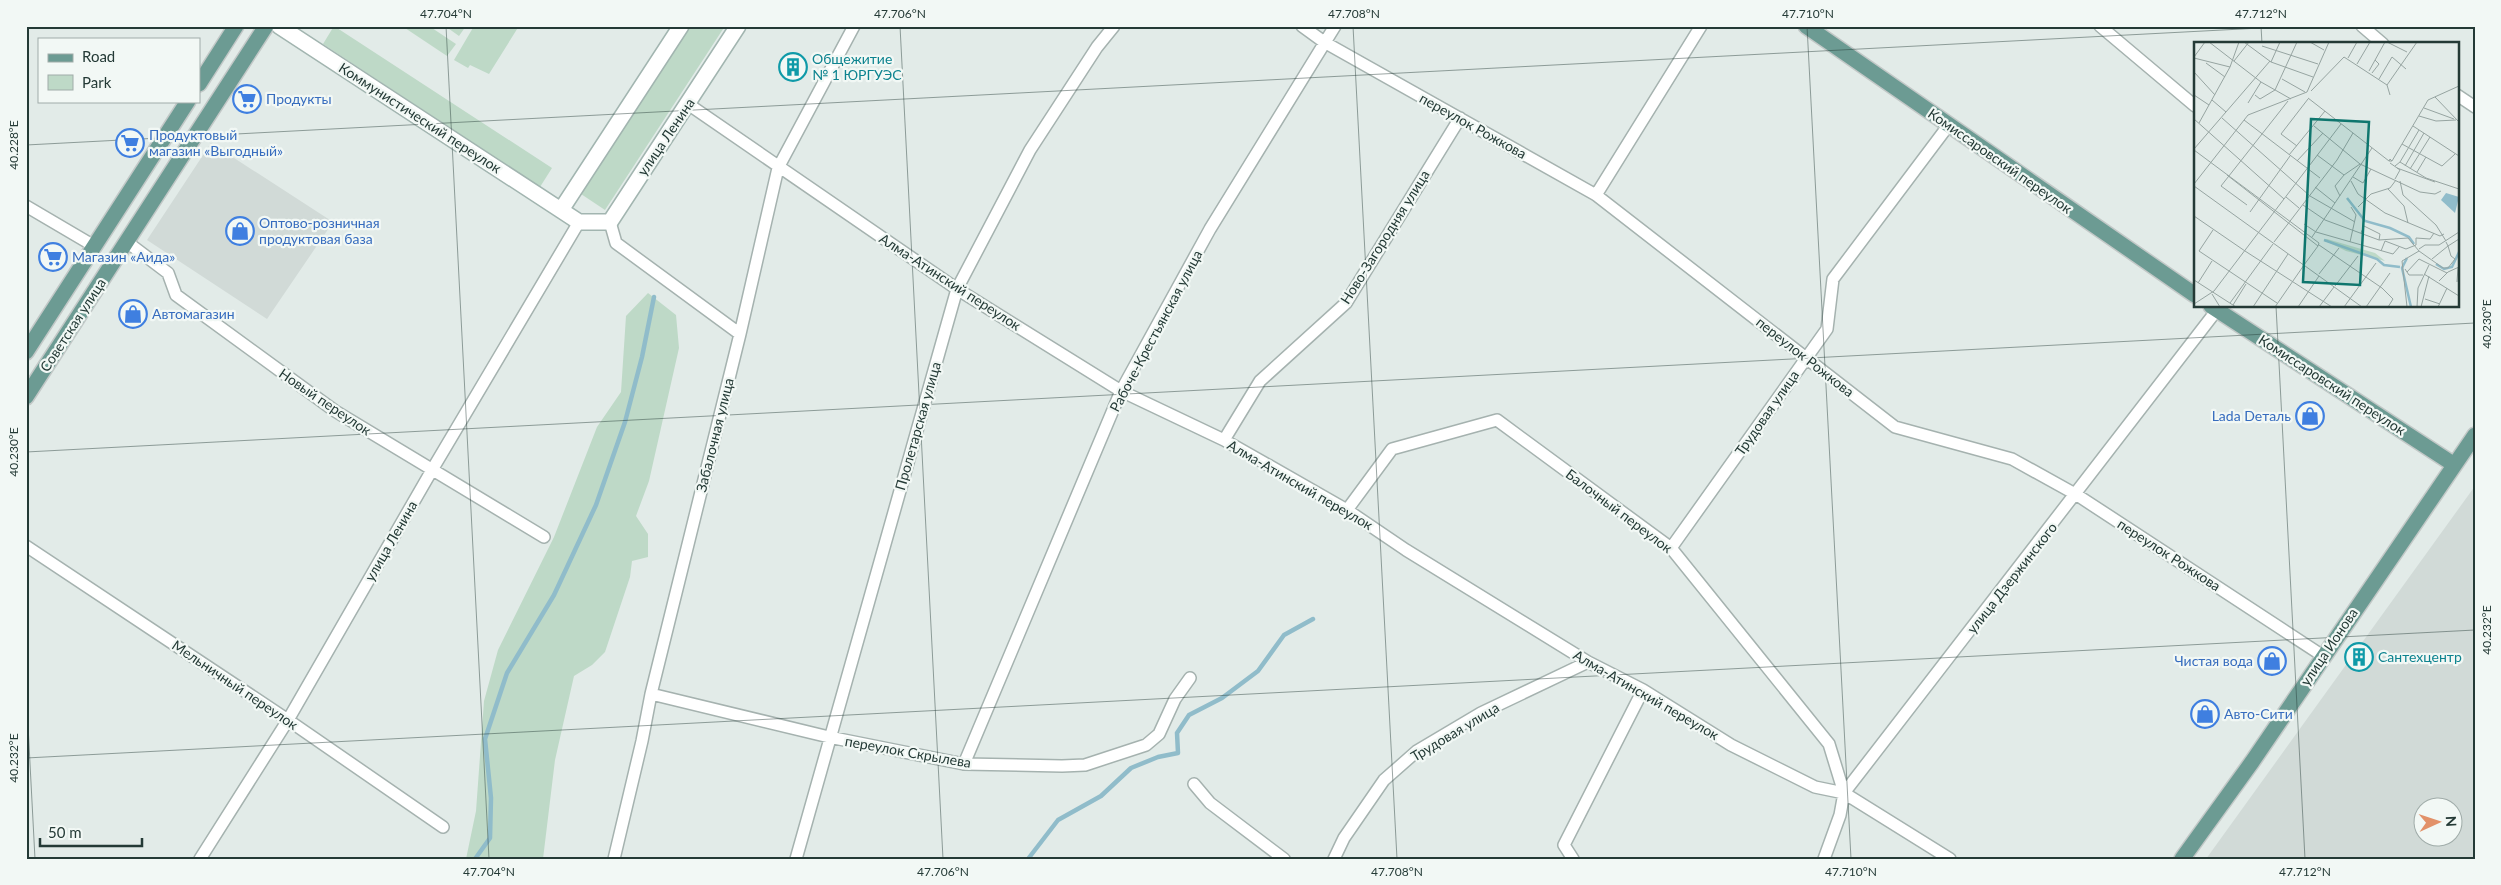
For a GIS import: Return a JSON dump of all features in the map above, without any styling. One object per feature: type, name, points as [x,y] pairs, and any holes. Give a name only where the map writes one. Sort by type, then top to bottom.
[{"type":"main road","points":[[200,82],[236,26]]},
{"type":"main road","name":"Советская улица","points":[[26,397],[266,26]]},
{"type":"main road","name":"Коммунистический переулок","points":[[279,26],[561,210]]},
{"type":"main road","points":[[610,222],[579,222],[561,210],[681,26]]},
{"type":"main road","name":"улица Ленина","points":[[610,222],[738,26]]},
{"type":"main road","name":"Комиссаровский переулок","points":[[1806,26],[2194,294]]},
{"type":"main road","name":"Советская улица","points":[[26,352],[187,102]]},
{"type":"main road","name":"Комиссаровский переулок","points":[[2216,308],[2453,464]]},
{"type":"main road","name":"улица Ионова","points":[[2182,859],[2252,762],[2453,464],[2475,435]]},
{"type":"street","name":"Забалочная улица","points":[[614,859],[642,741],[651,694],[740,334],[778,168],[854,26]]},
{"type":"street","name":"Пролетарская улица","points":[[796,859],[957,289],[1030,150],[1097,47],[1114,26]]},
{"type":"street","name":"переулок Рожкова","points":[[1302,26],[1324,42],[1596,195],[1895,427],[2012,459],[2077,495],[2323,656]]},
{"type":"street","name":"Рабоче-Крестьянская улица","points":[[964,764],[1121,392],[1210,229],[1335,26]]},
{"type":"street","points":[[1596,195],[1700,26]]},
{"type":"street","points":[[2100,26],[2194,105]]},
{"type":"street","points":[[2362,26],[2381,42]]},
{"type":"street","points":[[2458,96],[2475,107]]},
{"type":"street","name":"Алма-Атинский переулок","points":[[688,104],[778,168],[957,289],[1121,392],[1224,440],[1347,510],[1406,550],[1588,662],[1643,690],[1731,745],[1815,787],[1844,793],[1950,859]]},
{"type":"street","name":"Ново-Загородняя улица","points":[[1224,440],[1260,381],[1346,303],[1460,118]]},
{"type":"street","name":"Трудовая улица","points":[[1671,548],[1827,329],[1833,278],[1948,126]]},
{"type":"street","points":[[26,206],[94,246]]},
{"type":"street","name":"улица Ленина","points":[[200,859],[288,720],[432,470],[579,222]]},
{"type":"street","points":[[610,222],[616,244],[740,334]]},
{"type":"street","name":"Новый переулок","points":[[127,242],[168,273],[176,295],[334,411],[544,537]]},
{"type":"street","name":"улица Дзержинского","points":[[1824,859],[1840,815],[1844,793],[2077,495],[2216,308]]},
{"type":"street","name":"Балочный переулок","points":[[1347,510],[1392,449],[1497,420],[1671,548],[1829,744],[1844,793]]},
{"type":"street","name":"Мельничный переулок","points":[[26,546],[288,720],[443,827]]},
{"type":"street","name":"Трудовая улица","points":[[1334,859],[1344,838],[1384,780],[1417,751],[1481,713],[1588,662]]},
{"type":"street","name":"переулок Скрылева","points":[[651,694],[829,737],[964,764],[1085,765],[1146,746],[1159,734],[1175,699],[1190,678]]},
{"type":"street","points":[[1573,859],[1564,845],[1643,690]]},
{"type":"street","points":[[1194,784],[1210,803],[1284,859]]},
{"type":"shaded area","name":"Оптово-розничная продуктовая база","points":[[211,143],[333,222],[267,319],[147,240]]},
{"type":"shaded area","points":[[2475,486],[2475,859],[2206,859]]},
{"type":"green space","points":[[334,26],[552,168],[540,187],[323,44]]},
{"type":"green space","points":[[402,26],[429,26],[456,44],[447,56]]},
{"type":"green space","points":[[445,26],[466,26],[459,36]]},
{"type":"green space","points":[[474,26],[519,26],[489,74],[470,65],[468,68],[454,60]]},
{"type":"green space","points":[[690,26],[725,26],[605,210],[581,194]]},
{"type":"green space","points":[[648,293],[676,315],[679,348],[649,481],[636,516],[648,534],[648,557],[632,561],[630,577],[605,652],[592,665],[574,676],[555,760],[543,859],[466,859],[476,811],[484,701],[498,650],[554,537],[597,427],[621,392],[626,316]]},
{"type":"waterway","points":[[475,859],[490,838],[491,798],[485,739],[507,673],[554,595],[596,505],[625,422],[642,357],[654,297]]},
{"type":"waterway","points":[[1028,859],[1058,820],[1101,796],[1131,768],[1158,757],[1178,753],[1177,733],[1189,715],[1222,698],[1258,671],[1284,635],[1313,619]]},
{"type":"place","name":"Общежитие № 1 ЮРГУЭС","points":[[793,67]]},
{"type":"place","name":"Продукты","points":[[247,99]]},
{"type":"place","name":"Продуктовый магазин «Выгодный»","points":[[130,143]]},
{"type":"place","name":"Оптово-розничная продуктовая база","points":[[240,231]]},
{"type":"place","name":"Магазин «Аида»","points":[[53,257]]},
{"type":"place","name":"Автомагазин","points":[[133,314]]},
{"type":"place","name":"Lada Dеталь","points":[[2310,416]]},
{"type":"place","name":"Сантехцентр","points":[[2359,657]]},
{"type":"place","name":"Чистая вода","points":[[2272,661]]},
{"type":"place","name":"Авто-Сити","points":[[2205,714]]}]
